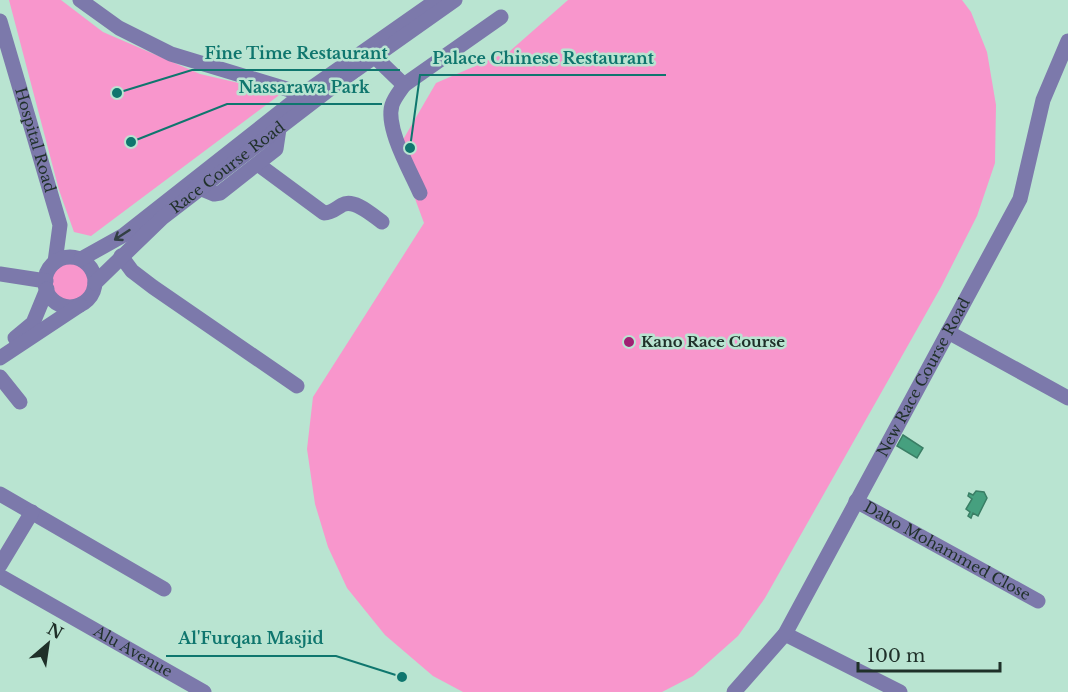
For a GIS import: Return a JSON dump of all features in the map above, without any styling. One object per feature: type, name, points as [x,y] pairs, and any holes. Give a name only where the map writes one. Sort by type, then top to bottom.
[{"type":"street","points":[[80,0],[119,28],[171,54],[303,94]]},
{"type":"street","name":"Race Course Road","points":[[78,258],[124,236],[303,94],[436,0]]},
{"type":"street","name":"Race Course Road","points":[[95,283],[162,218],[374,56],[454,0]]},
{"type":"street","points":[[420,193],[394,133],[390,116],[392,104],[404,85],[501,17]]},
{"type":"street","name":"Hospital Road","points":[[0,21],[60,225],[55,262]]},
{"type":"street","name":"New Race Course Road","points":[[734,692],[784,634],[1020,199],[1043,100],[1068,41]]},
{"type":"street","points":[[374,56],[404,85]]},
{"type":"street","points":[[202,189],[214,194],[220,193],[259,165],[276,149],[279,129]]},
{"type":"street","points":[[259,165],[324,213],[335,210],[345,203],[353,203],[382,222]]},
{"type":"street","points":[[0,358],[90,297],[95,283],[90,267],[78,258],[60,225]]},
{"type":"street","points":[[121,256],[132,271],[153,287],[297,386]]},
{"type":"street","points":[[0,347],[33,323],[46,285],[49,268],[55,262],[78,258]]},
{"type":"street","points":[[0,274],[46,285],[58,303],[76,306],[85,302]]},
{"type":"street","points":[[948,332],[1068,398]]},
{"type":"street","points":[[0,377],[20,402]]},
{"type":"street","points":[[0,494],[164,589]]},
{"type":"street","name":"Dabo Mohammed Close","points":[[856,501],[1038,601]]},
{"type":"street","points":[[0,566],[32,512]]},
{"type":"street","name":"Alu Avenue","points":[[0,576],[204,692]]},
{"type":"street","points":[[784,634],[900,692]]},
{"type":"shaded area","points":[[9,0],[61,0],[103,32],[200,74],[282,93],[91,236],[74,232],[59,190]]},
{"type":"shaded area","name":"Kano Race Course","points":[[568,0],[962,0],[971,12],[987,52],[996,105],[995,163],[977,216],[941,287],[765,598],[738,636],[693,676],[662,692],[463,692],[433,676],[385,635],[347,588],[328,547],[315,504],[307,449],[313,397],[424,223],[397,150],[436,83],[510,51]]},
{"type":"shaded area","points":[[70,263],[83,269],[89,282],[83,295],[70,301],[57,295],[51,282],[57,269]]},
{"type":"shaded area","points":[[903,435],[923,448],[917,458],[897,446]]},
{"type":"shaded area","points":[[976,491],[984,492],[987,498],[978,516],[973,513],[971,518],[968,516],[970,512],[966,509],[972,499],[968,496],[969,493],[973,495]]},
{"type":"place","name":"Fine Time Restaurant","points":[[117,93]]},
{"type":"place","name":"Nassarawa Park","points":[[131,142]]},
{"type":"place","name":"Palace Chinese Restaurant","points":[[410,148]]},
{"type":"place","name":"Kano Race Course","points":[[629,342]]},
{"type":"place","name":"Al'Furqan Masjid","points":[[402,677]]}]
